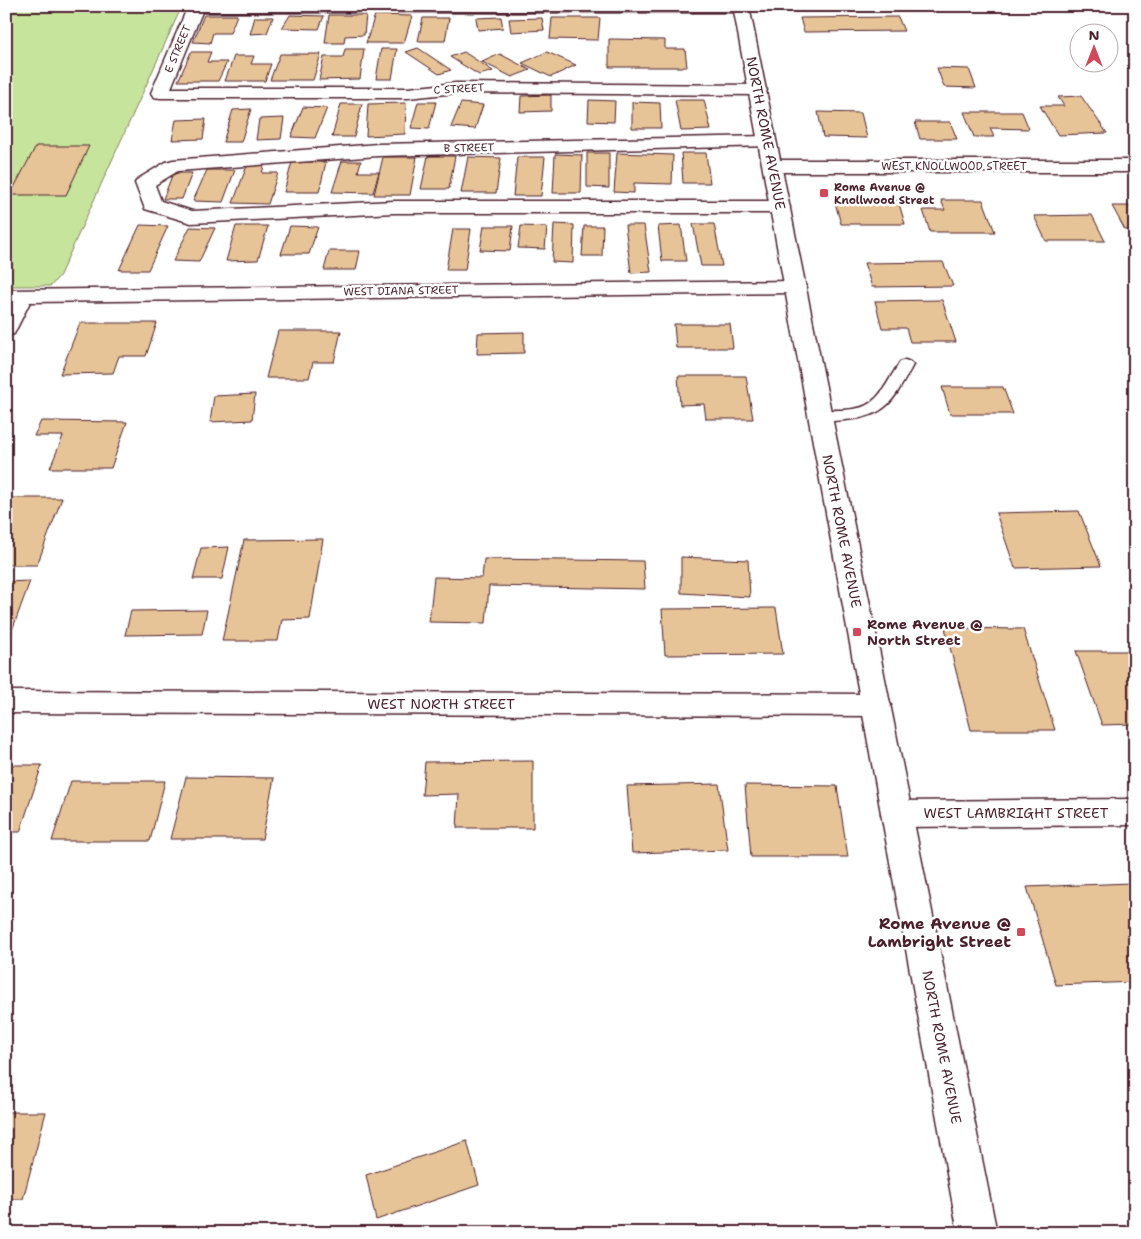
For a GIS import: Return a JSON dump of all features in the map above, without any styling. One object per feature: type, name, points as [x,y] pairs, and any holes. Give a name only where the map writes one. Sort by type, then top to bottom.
[{"type":"street","points":[[196,7],[741,7]]},
{"type":"street","name":"E STREET","points":[[160,92],[196,7]]},
{"type":"street","name":"NORTH ROME AVENUE","points":[[741,7],[978,1233]]},
{"type":"street","name":"C STREET","points":[[160,92],[408,93],[456,88],[758,90]]},
{"type":"street","name":"B STREET","points":[[770,154],[378,150],[173,166],[145,183],[152,205],[191,217],[394,207],[780,207]]},
{"type":"street","name":"WEST KNOLLWOOD STREET","points":[[770,154],[1135,166]]},
{"type":"street","name":"WEST DIANA STREET","points":[[15,295],[795,287]]},
{"type":"street","points":[[6,329],[15,295]]},
{"type":"street","name":"WEST NORTH STREET","points":[[6,702],[876,705]]},
{"type":"street","name":"WEST LAMBRIGHT STREET","points":[[897,814],[1135,812]]},
{"type":"lane","points":[[820,416],[857,415],[872,412],[884,402],[906,365]]},
{"type":"green space","points":[[6,6],[182,6],[60,275],[51,286],[6,286]]},
{"type":"building","points":[[204,15],[237,15],[230,33],[213,33],[210,43],[193,42]]},
{"type":"building","points":[[290,15],[324,16],[319,29],[282,28]]},
{"type":"building","points":[[329,15],[366,15],[364,35],[345,36],[344,43],[325,43]]},
{"type":"building","points":[[375,15],[412,16],[404,43],[366,43]]},
{"type":"building","points":[[255,17],[273,17],[267,33],[250,34]]},
{"type":"building","points":[[501,17],[503,28],[478,30],[476,18]]},
{"type":"building","points":[[898,17],[904,31],[804,32],[800,18]]},
{"type":"building","points":[[423,18],[449,18],[445,41],[418,41]]},
{"type":"building","points":[[542,18],[544,30],[511,32],[509,19]]},
{"type":"building","points":[[552,18],[600,18],[598,40],[550,39]]},
{"type":"building","points":[[609,39],[665,40],[665,49],[685,49],[687,67],[609,67]]},
{"type":"building","points":[[418,48],[451,70],[439,74],[406,52]]},
{"type":"building","points":[[345,49],[364,49],[360,79],[319,80],[324,57],[343,57]]},
{"type":"building","points":[[381,49],[397,49],[392,79],[376,79]]},
{"type":"building","points":[[191,52],[211,52],[207,62],[227,62],[218,81],[178,81]]},
{"type":"building","points":[[464,52],[493,71],[479,75],[450,57]]},
{"type":"building","points":[[547,52],[576,65],[551,77],[522,63]]},
{"type":"building","points":[[280,54],[321,54],[313,80],[270,80]]},
{"type":"building","points":[[500,54],[530,70],[512,77],[482,62]]},
{"type":"building","points":[[234,56],[254,56],[251,64],[271,64],[265,81],[225,81]]},
{"type":"building","points":[[937,68],[969,69],[976,88],[944,87]]},
{"type":"building","points":[[551,95],[551,111],[520,112],[521,96]]},
{"type":"building","points":[[1081,96],[1107,133],[1058,135],[1040,106],[1064,106],[1058,97]]},
{"type":"building","points":[[589,100],[615,101],[614,122],[588,121]]},
{"type":"building","points":[[675,100],[704,100],[711,130],[681,131]]},
{"type":"building","points":[[418,102],[436,102],[429,129],[411,128]]},
{"type":"building","points":[[632,102],[660,103],[661,128],[632,128]]},
{"type":"building","points":[[406,103],[405,134],[366,136],[368,104]]},
{"type":"building","points":[[461,103],[483,105],[475,129],[451,127]]},
{"type":"building","points":[[341,104],[362,104],[354,137],[332,137]]},
{"type":"building","points":[[303,107],[327,108],[315,138],[291,137]]},
{"type":"building","points":[[251,109],[241,142],[223,142],[233,110]]},
{"type":"building","points":[[818,112],[861,113],[867,138],[823,137]]},
{"type":"building","points":[[964,112],[1022,112],[1029,129],[990,128],[994,137],[974,137]]},
{"type":"building","points":[[284,118],[281,139],[256,140],[259,119]]},
{"type":"building","points":[[206,119],[203,139],[172,140],[176,120]]},
{"type":"building","points":[[915,122],[950,122],[957,139],[920,139]]},
{"type":"building","points":[[36,146],[89,146],[66,195],[10,195]]},
{"type":"building","points":[[587,153],[609,153],[609,188],[587,187]]},
{"type":"building","points":[[617,153],[673,155],[672,184],[634,183],[634,193],[614,192]]},
{"type":"building","points":[[681,153],[706,153],[710,183],[683,183]]},
{"type":"building","points":[[555,154],[582,155],[581,193],[553,193]]},
{"type":"building","points":[[428,156],[455,156],[449,189],[421,189]]},
{"type":"building","points":[[383,157],[417,157],[410,195],[374,195]]},
{"type":"building","points":[[468,157],[501,158],[496,193],[461,193]]},
{"type":"building","points":[[517,157],[545,157],[541,196],[513,196]]},
{"type":"building","points":[[342,161],[361,161],[358,172],[379,172],[373,193],[332,192]]},
{"type":"building","points":[[292,162],[326,162],[319,192],[284,192]]},
{"type":"building","points":[[248,163],[265,163],[262,173],[278,173],[268,204],[233,203]]},
{"type":"building","points":[[207,170],[235,170],[223,202],[193,201]]},
{"type":"building","points":[[173,173],[192,173],[182,199],[163,199]]},
{"type":"building","points":[[834,199],[898,200],[905,224],[841,224]]},
{"type":"building","points":[[941,200],[983,200],[995,232],[930,232],[923,210],[945,210]]},
{"type":"building","points":[[1112,206],[1135,206],[1135,230],[1125,230]]},
{"type":"building","points":[[1092,215],[1105,241],[1046,241],[1034,216]]},
{"type":"building","points":[[554,224],[574,225],[573,263],[552,262]]},
{"type":"building","points":[[693,224],[714,224],[722,266],[701,266]]},
{"type":"building","points":[[140,225],[168,226],[148,270],[119,270]]},
{"type":"building","points":[[625,225],[644,225],[651,272],[631,273]]},
{"type":"building","points":[[681,225],[686,261],[662,261],[658,226]]},
{"type":"building","points":[[236,226],[268,226],[258,260],[226,261]]},
{"type":"building","points":[[290,226],[318,227],[309,254],[281,254]]},
{"type":"building","points":[[484,226],[513,226],[510,251],[480,250]]},
{"type":"building","points":[[521,226],[547,227],[545,249],[518,248]]},
{"type":"building","points":[[584,226],[603,226],[602,256],[582,256]]},
{"type":"building","points":[[190,227],[215,228],[199,262],[173,261]]},
{"type":"building","points":[[453,229],[471,229],[465,270],[446,270]]},
{"type":"building","points":[[329,251],[360,251],[356,270],[324,270]]},
{"type":"building","points":[[943,262],[953,286],[872,287],[864,263]]},
{"type":"building","points":[[942,300],[956,342],[910,342],[906,328],[882,328],[875,301]]},
{"type":"building","points":[[80,323],[157,323],[146,356],[119,356],[113,373],[60,374]]},
{"type":"building","points":[[674,324],[730,324],[733,348],[676,348]]},
{"type":"building","points":[[278,331],[341,331],[334,362],[313,362],[309,378],[266,378]]},
{"type":"building","points":[[524,332],[524,353],[477,354],[478,333]]},
{"type":"building","points":[[678,376],[746,376],[753,419],[706,419],[704,404],[680,405]]},
{"type":"building","points":[[942,387],[1003,387],[1013,414],[950,414]]},
{"type":"building","points":[[255,394],[252,420],[210,422],[214,396]]},
{"type":"building","points":[[41,421],[127,422],[111,468],[50,468],[63,436],[34,436]]},
{"type":"building","points":[[6,498],[62,498],[37,565],[6,565]]},
{"type":"building","points":[[1079,511],[1101,566],[1015,568],[996,513]]},
{"type":"building","points":[[323,539],[310,619],[282,620],[278,641],[222,641],[244,540]]},
{"type":"building","points":[[229,547],[222,579],[193,579],[201,548]]},
{"type":"building","points":[[681,557],[748,560],[750,597],[681,593]]},
{"type":"building","points":[[484,559],[643,561],[645,589],[489,586],[486,623],[429,622],[434,577],[482,578]]},
{"type":"building","points":[[30,581],[6,647],[6,582]]},
{"type":"building","points":[[776,608],[783,654],[665,655],[662,609]]},
{"type":"building","points":[[207,610],[202,634],[125,635],[131,611]]},
{"type":"building","points":[[945,628],[1023,629],[1055,730],[971,730]]},
{"type":"building","points":[[1076,651],[1130,651],[1135,662],[1135,724],[1102,725]]},
{"type":"building","points":[[533,761],[533,828],[457,828],[459,794],[422,795],[425,762]]},
{"type":"building","points":[[6,765],[42,765],[20,832],[6,832]]},
{"type":"building","points":[[186,777],[274,778],[262,839],[170,839]]},
{"type":"building","points":[[71,781],[165,781],[150,841],[52,841]]},
{"type":"building","points":[[719,784],[728,850],[632,853],[627,786]]},
{"type":"building","points":[[745,785],[837,786],[848,857],[751,857]]},
{"type":"building","points":[[1131,883],[1135,893],[1135,982],[1056,985],[1027,887]]},
{"type":"building","points":[[6,1112],[46,1112],[23,1199],[6,1199]]},
{"type":"building","points":[[467,1141],[479,1185],[376,1220],[366,1175]]},
{"type":"building","points":[[741,1231],[812,1233],[741,1233]]},
{"type":"place","name":"Rome Avenue @ Knollwood Street","points":[[824,193]]},
{"type":"place","name":"Rome Avenue @ North Street","points":[[857,632]]},
{"type":"place","name":"Rome Avenue @ Lambright Street","points":[[1021,932]]}]
